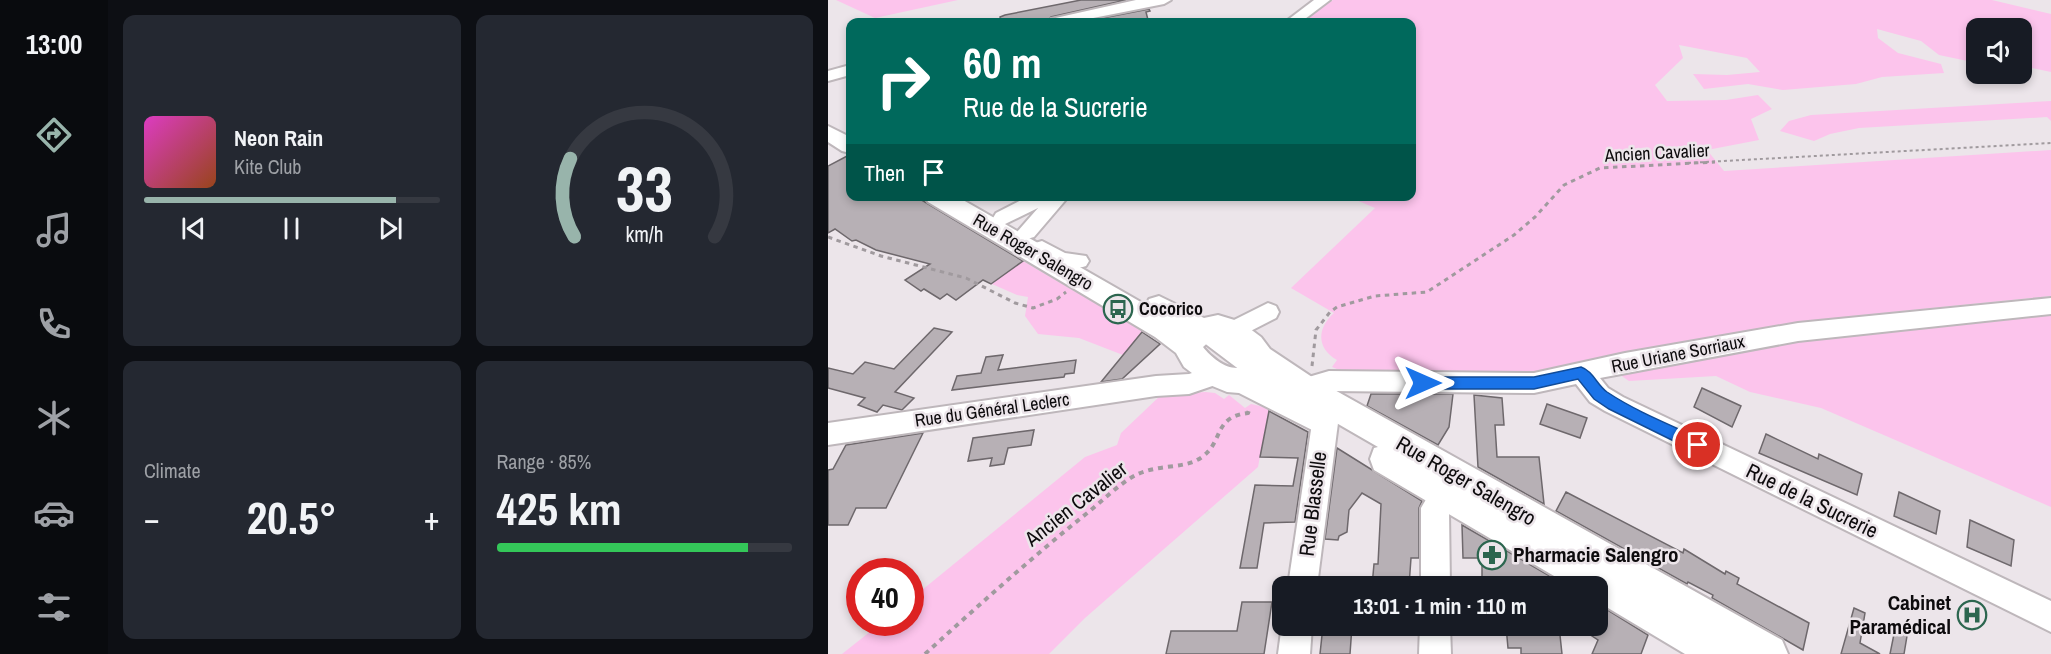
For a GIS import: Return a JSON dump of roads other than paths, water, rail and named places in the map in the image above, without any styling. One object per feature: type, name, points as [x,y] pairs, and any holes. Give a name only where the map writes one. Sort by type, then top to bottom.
[{"type":"main road","points":[[828,118],[846,129]]},
{"type":"main road","points":[[828,133],[846,144]]},
{"type":"main road","name":"Rue Roger Salengro","points":[[947,201],[1080,271],[1229,360],[1288,401],[1334,417],[1716,647]]},
{"type":"main road","name":"Rue Roger Salengro","points":[[974,201],[1027,231],[1080,271]]},
{"type":"main road","name":"Rue Roger Salengro","points":[[1229,360],[1308,376],[1334,417],[1445,493],[1716,647],[1768,654]]},
{"type":"street","points":[[1074,18],[1164,0]]},
{"type":"street","points":[[1298,18],[1323,0]]},
{"type":"street","points":[[828,76],[846,71]]},
{"type":"street","points":[[828,126],[846,137]]},
{"type":"street","points":[[960,201],[1080,271]]},
{"type":"street","points":[[1003,218],[1035,201]]},
{"type":"street","points":[[1027,231],[1055,201]]},
{"type":"street","name":"Rue Uriane Sorriaux","points":[[1308,376],[1329,381],[1363,380],[1378,383],[1534,383],[1798,332],[2051,306]]},
{"type":"street","points":[[1229,360],[1693,624],[1716,647]]},
{"type":"street","name":"Rue du Général Leclerc","points":[[828,434],[1156,386],[1190,384],[1229,360]]},
{"type":"street","name":"Rue de la Sucrerie","points":[[1581,373],[1599,394],[1614,404],[2051,617]]},
{"type":"street","name":"Rue Uriane Sorriaux","points":[[1334,417],[1360,388],[1378,383]]},
{"type":"street","name":"Rue Blasselle","points":[[1304,576],[1334,417]]},
{"type":"street","points":[[1435,576],[1435,508],[1445,493]]},
{"type":"street","points":[[1294,654],[1297,636]]},
{"type":"street","points":[[1435,636],[1435,654]]},
{"type":"place","name":"Cocorico","points":[[1118,309]]},
{"type":"place","name":"Pharmacie Salengro","points":[[1492,555]]},
{"type":"place","name":"Cabinet Paramédical","points":[[1972,615]]}]
